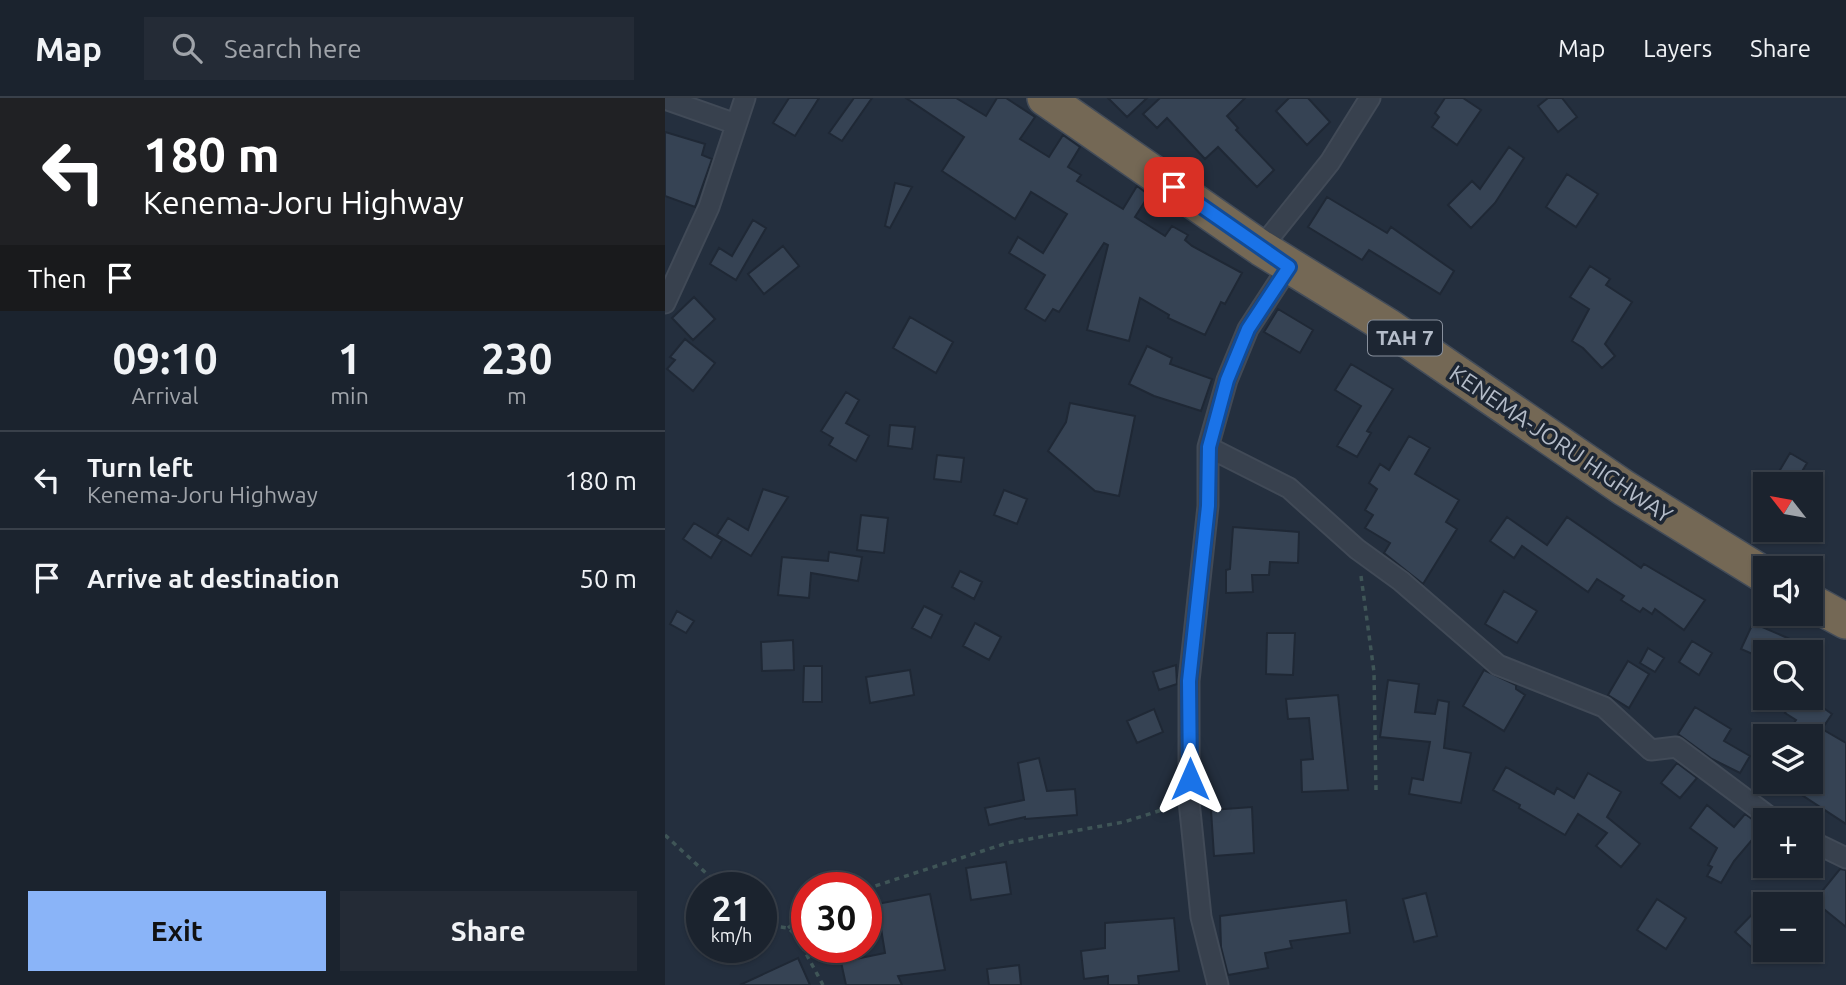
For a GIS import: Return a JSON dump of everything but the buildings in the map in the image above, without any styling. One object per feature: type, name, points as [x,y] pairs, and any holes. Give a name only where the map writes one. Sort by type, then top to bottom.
[{"type":"highway","name":"KENEMA-JORU HIGHWAY","points":[[1045,98],[1275,258],[1389,327],[1624,488],[1753,568]]},
{"type":"highway","points":[[1823,609],[1846,621]]},
{"type":"street","points":[[665,303],[709,207],[745,98]]},
{"type":"street","points":[[1217,985],[1201,917],[1189,801],[1189,681],[1206,532],[1209,447],[1227,380],[1275,258],[1370,98]]},
{"type":"street","points":[[665,99],[736,124]]},
{"type":"street","points":[[1209,447],[1289,488],[1357,549],[1410,588],[1498,665],[1604,707],[1651,750],[1676,747],[1758,808]]},
{"type":"street","points":[[1823,847],[1846,858]]},
{"type":"path","points":[[1357,549],[1374,672],[1376,790]]},
{"type":"path","points":[[882,885],[1007,843],[1124,822],[1189,801]]},
{"type":"path","points":[[665,835],[705,872]]},
{"type":"path","points":[[777,926],[788,928],[796,935],[823,985]]},
{"type":"route","points":[[1174,187],[1289,267],[1248,329],[1227,380],[1209,447],[1208,506],[1201,596],[1189,681],[1190,779]]}]
